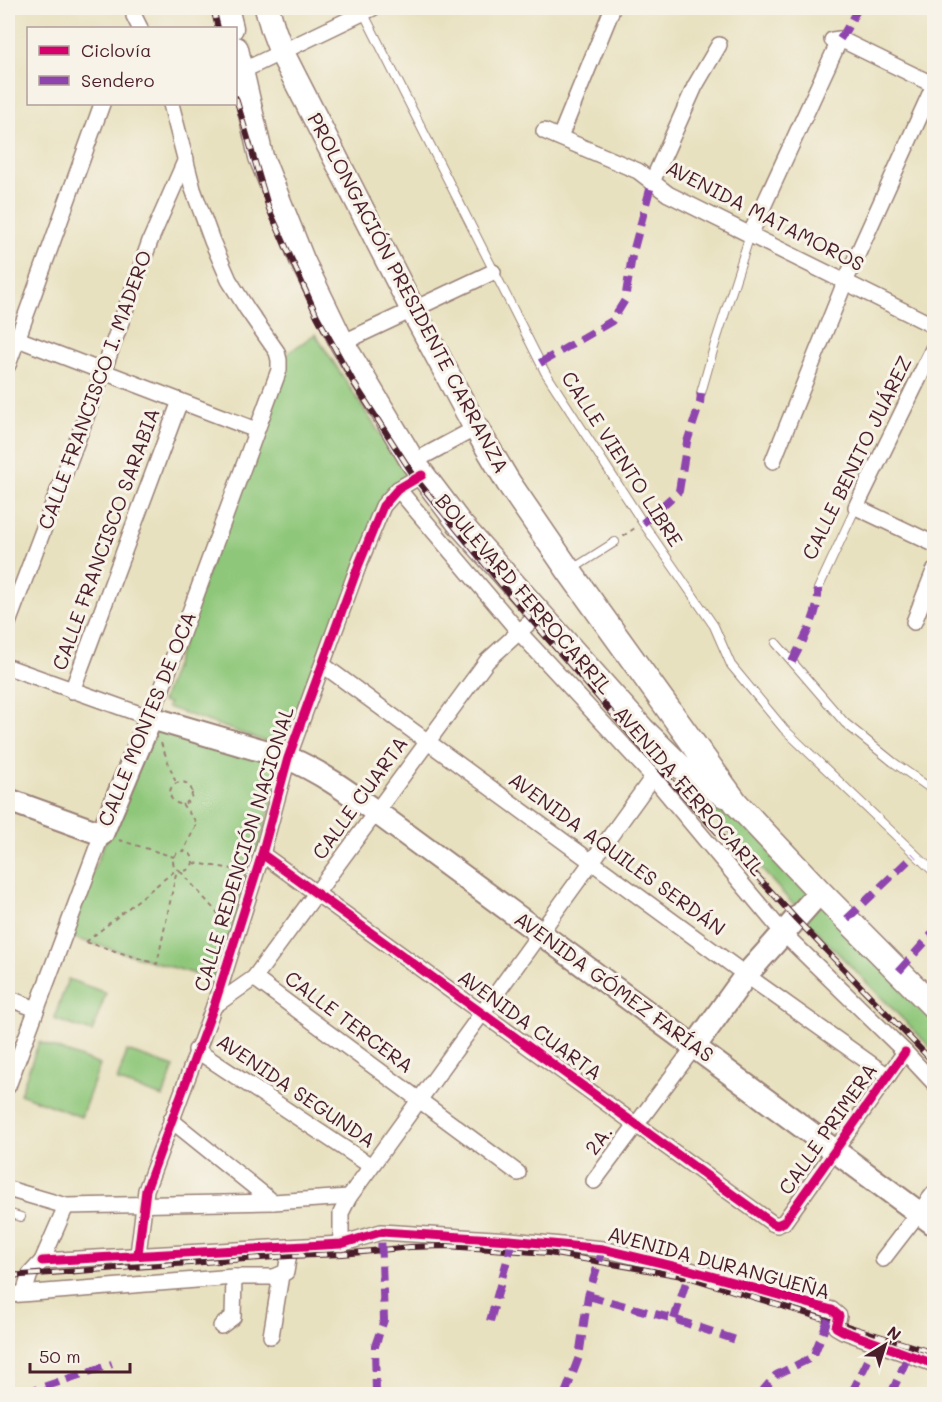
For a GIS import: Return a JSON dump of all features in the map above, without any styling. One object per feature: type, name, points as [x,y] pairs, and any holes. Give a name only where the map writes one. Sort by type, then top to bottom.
[{"type":"main road","points":[[226,8],[231,27]]},
{"type":"main road","name":"PROLONGACIÓN PRESIDENTE CARRANZA","points":[[267,8],[282,53],[476,428],[508,482],[569,571],[736,803]]},
{"type":"main road","name":"BOULEVARD FERROCARRIL","points":[[238,61],[261,157],[302,260],[342,343],[418,469],[459,523],[642,729],[680,766],[736,803]]},
{"type":"main road","points":[[151,718],[288,758]]},
{"type":"main road","name":"CALLE MONTES DE OCA","points":[[102,834],[151,718]]},
{"type":"main road","name":"AVENIDA GÓMEZ FARÍAS","points":[[288,758],[331,780],[376,812],[927,1218]]},
{"type":"main road","points":[[8,800],[102,834]]},
{"type":"main road","points":[[736,803],[934,1007]]},
{"type":"main road","points":[[695,1046],[746,975],[820,892]]},
{"type":"street","points":[[238,61],[282,53],[366,9]]},
{"type":"street","points":[[560,137],[611,12]]},
{"type":"street","points":[[750,235],[834,40],[934,85],[845,282],[773,461]]},
{"type":"street","points":[[652,182],[691,95],[719,45]]},
{"type":"street","points":[[8,365],[12,337],[102,105]]},
{"type":"street","points":[[171,105],[186,159]]},
{"type":"street","name":"AVENIDA MATAMOROS","points":[[544,131],[638,171],[668,194],[934,326]]},
{"type":"street","name":"CALLE MONTES DE OCA","points":[[151,718],[279,370],[277,352],[229,280],[203,218],[186,159]]},
{"type":"street","name":"CALLE FRANCISCO I. MADERO","points":[[8,623],[150,241],[186,159]]},
{"type":"street","points":[[342,343],[493,272]]},
{"type":"street","points":[[12,337],[256,430]]},
{"type":"street","name":"CALLE BENITO JUÁREZ","points":[[856,507],[934,346]]},
{"type":"street","name":"CALLE FRANCISCO SARABIA","points":[[72,691],[180,401]]},
{"type":"street","name":"CALLE REDENCIÓN NACIONAL","points":[[138,1254],[146,1190],[214,1006],[262,854],[288,758],[371,534],[383,506],[398,489],[418,469],[476,428]]},
{"type":"street","name":"AVENIDA FERROCARIL","points":[[398,489],[519,632],[653,777],[783,933],[934,1083]]},
{"type":"street","points":[[856,507],[934,545]]},
{"type":"street","points":[[914,622],[934,571]]},
{"type":"street","name":"CALLE CUARTA","points":[[214,1006],[254,978],[487,660],[539,614]]},
{"type":"street","name":"AVENIDA AQUILES SERDÁN","points":[[323,665],[746,975],[888,1076]]},
{"type":"street","points":[[8,667],[151,718]]},
{"type":"street","name":"CALLE TERCERA","points":[[341,1244],[341,1213],[350,1197],[653,777]]},
{"type":"street","name":"CALLE MONTES DE OCA","points":[[8,1086],[102,834]]},
{"type":"street","name":"AVENIDA CUARTA","points":[[262,854],[777,1225]]},
{"type":"street","name":"CALLE TERCERA","points":[[254,978],[419,1101]]},
{"type":"street","points":[[8,998],[36,1010]]},
{"type":"street","name":"2A.","points":[[594,1181],[695,1046]]},
{"type":"street","name":"AVENIDA SEGUNDA","points":[[196,1050],[372,1166]]},
{"type":"street","name":"CALLE PRIMERA","points":[[777,1225],[784,1221],[905,1052]]},
{"type":"street","points":[[419,1101],[518,1173]]},
{"type":"street","points":[[171,1120],[273,1202]]},
{"type":"street","points":[[8,1189],[66,1206],[273,1202],[350,1197]]},
{"type":"street","points":[[883,1259],[927,1218],[934,1193]]},
{"type":"street","points":[[24,1293],[30,1275],[42,1261],[66,1206]]},
{"type":"street","name":"AVENIDA DURANGUEÑA","points":[[42,1261],[341,1244],[381,1232],[510,1240],[603,1249],[690,1270],[832,1310],[838,1316],[836,1327],[843,1331],[934,1364]]},
{"type":"street","points":[[8,1294],[281,1275],[286,1272],[290,1247]]},
{"type":"street","points":[[271,1336],[281,1275]]},
{"type":"street","points":[[221,1326],[233,1317],[234,1277]]},
{"type":"lane","name":"CALLE VIENTO LIBRE","points":[[366,9],[493,272],[545,372],[643,523],[714,626],[731,665],[784,729],[934,872]]},
{"type":"lane","points":[[701,393],[750,235]]},
{"type":"lane","name":"CALLE BENITO JUÁREZ","points":[[818,589],[856,507]]},
{"type":"lane","points":[[569,571],[615,542]]},
{"type":"lane","points":[[776,643],[845,723],[893,762],[934,791]]},
{"type":"lane","points":[[8,1214],[21,1217]]},
{"type":"path","points":[[615,542],[643,523]]},
{"type":"path","points":[[151,718],[176,783]]},
{"type":"path","points":[[176,783],[171,789],[170,796],[175,802],[182,804],[197,823],[184,850]]},
{"type":"path","points":[[176,783],[186,783],[192,791],[189,801],[182,804]]},
{"type":"path","points":[[102,834],[174,857]]},
{"type":"path","points":[[194,863],[190,853],[184,850],[177,852],[173,864],[223,919]]},
{"type":"path","points":[[179,870],[157,964],[86,942],[179,870],[187,871],[194,863]]},
{"type":"path","points":[[194,863],[240,870]]},
{"type":"green space","points":[[315,334],[407,475],[384,496],[292,751],[167,707],[169,703],[162,702],[284,356]]},
{"type":"green space","points":[[153,722],[285,760],[219,981],[67,936]]},
{"type":"green space","points":[[689,788],[730,807],[934,1015],[934,1051],[825,940]]},
{"type":"green space","points":[[68,979],[106,993],[92,1032],[54,1019]]},
{"type":"green space","points":[[39,1042],[100,1065],[81,1117],[20,1094]]},
{"type":"green space","points":[[127,1051],[174,1067],[163,1097],[117,1081]]},
{"type":"railway","points":[[213,8],[218,27]]},
{"type":"railway","points":[[237,101],[269,209],[317,316],[354,383],[416,479],[510,595],[668,778],[796,919],[934,1063]]},
{"type":"railway","points":[[8,1276],[343,1254],[410,1247],[446,1246],[549,1253],[688,1277],[934,1353]]},
{"type":"marked path","points":[[840,39],[858,8]]},
{"type":"marked path","points":[[540,363],[612,321],[625,300],[632,256],[652,182]]},
{"type":"marked path","points":[[643,523],[679,491],[687,442],[701,393]]},
{"type":"marked path","points":[[792,662],[814,617],[818,589]]},
{"type":"marked path","points":[[847,919],[914,855]]},
{"type":"marked path","points":[[899,971],[934,932]]},
{"type":"marked path","points":[[376,1394],[375,1346],[384,1320],[381,1232]]},
{"type":"marked path","points":[[490,1321],[510,1250],[510,1240]]},
{"type":"marked path","points":[[565,1394],[579,1357],[588,1296],[603,1249]]},
{"type":"marked path","points":[[674,1319],[690,1270]]},
{"type":"marked path","points":[[588,1296],[674,1319],[736,1340]]},
{"type":"marked path","points":[[760,1394],[776,1375],[813,1357],[832,1310]]},
{"type":"marked path","points":[[851,1394],[877,1343]]},
{"type":"marked path","points":[[891,1394],[909,1354]]},
{"type":"marked path","points":[[23,1394],[112,1364]]},
{"type":"cycle path","points":[[138,1254],[146,1190],[214,1006],[262,854],[288,758],[359,564],[383,506],[398,489],[422,475]]},
{"type":"cycle path","points":[[262,854],[777,1225],[784,1222],[905,1052]]},
{"type":"cycle path","points":[[42,1261],[341,1244],[381,1232],[510,1240],[603,1249],[690,1270],[832,1310],[839,1316],[836,1327],[843,1331],[934,1364]]}]
